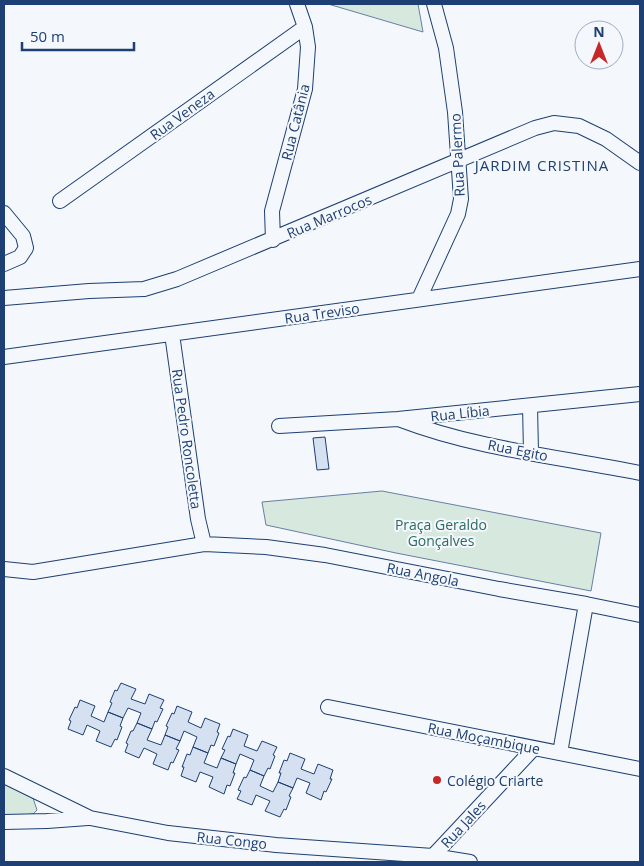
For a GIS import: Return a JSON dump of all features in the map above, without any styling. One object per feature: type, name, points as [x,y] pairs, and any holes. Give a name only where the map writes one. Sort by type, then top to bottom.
[{"type":"street","name":"Rua Catânia","points":[[274,240],[272,211],[305,89],[308,47],[297,4]]},
{"type":"street","name":"Rua Palermo","points":[[419,299],[458,214],[461,199],[456,112],[446,48],[434,4]]},
{"type":"street","name":"Rua Veneza","points":[[60,201],[304,26]]},
{"type":"street","name":"Rua Marrocos","points":[[4,298],[89,291],[144,289],[177,279],[274,240],[535,128],[554,123],[579,126],[606,139],[640,163]]},
{"type":"street","points":[[4,213],[23,236],[26,248],[20,257],[4,264]]},
{"type":"street","name":"Rua Treviso","points":[[4,357],[640,269]]},
{"type":"street","name":"Rua Pedro Roncoletta","points":[[172,334],[204,544]]},
{"type":"street","name":"Rua Líbia","points":[[278,426],[398,419],[640,394]]},
{"type":"street","points":[[530,406],[531,452]]},
{"type":"street","name":"Rua Egito","points":[[398,419],[432,431],[640,473]]},
{"type":"street","name":"Rua Angola","points":[[4,569],[32,572],[204,544],[266,547],[325,555],[499,590],[640,615]]},
{"type":"street","points":[[560,753],[586,604]]},
{"type":"street","name":"Rua Moçambique","points":[[328,707],[640,769]]},
{"type":"street","name":"Rua Jales","points":[[433,856],[534,748]]},
{"type":"street","name":"Rua Congo","points":[[4,776],[90,818],[178,834],[276,845],[433,856],[470,862]]},
{"type":"street","points":[[4,822],[47,822],[90,818]]},
{"type":"green space","points":[[328,4],[418,4],[423,32]]},
{"type":"green space","name":"Praça Geraldo Gonçalves","points":[[382,491],[601,533],[591,591],[396,553],[266,525],[262,502]]},
{"type":"green space","points":[[4,783],[33,798],[37,810],[33,814],[4,817]]},
{"type":"building","points":[[325,437],[329,469],[317,470],[313,438]]},
{"type":"building","points":[[121,683],[136,689],[131,699],[145,704],[149,694],[164,700],[160,708],[163,709],[152,729],[137,723],[141,713],[128,708],[123,718],[108,712],[115,690],[117,691]]},
{"type":"building","points":[[80,700],[95,706],[91,716],[104,722],[108,712],[123,718],[117,740],[115,739],[111,747],[96,741],[100,731],[87,725],[83,735],[68,729],[71,721],[69,720]]},
{"type":"building","points":[[177,706],[192,712],[188,722],[201,728],[205,718],[220,724],[214,746],[211,745],[208,753],[193,747],[197,737],[184,731],[180,741],[165,735],[168,727],[166,726]]},
{"type":"building","points":[[137,723],[152,729],[147,740],[161,745],[165,735],[180,741],[176,749],[179,750],[168,770],[153,764],[157,754],[144,748],[139,758],[125,752],[128,744],[126,743]]},
{"type":"building","points":[[233,729],[248,735],[244,746],[257,751],[262,741],[277,747],[270,769],[268,768],[264,776],[250,770],[254,760],[240,754],[236,764],[221,758],[225,750],[222,749]]},
{"type":"building","points":[[193,747],[208,753],[204,763],[217,768],[221,758],[236,764],[230,786],[227,785],[224,794],[209,787],[213,777],[200,772],[196,782],[181,776],[187,754],[190,755]]},
{"type":"building","points":[[290,753],[305,759],[301,769],[314,774],[318,764],[333,770],[330,779],[332,779],[326,792],[324,791],[321,800],[306,793],[310,783],[297,778],[293,788],[278,782],[284,760],[287,761]]},
{"type":"building","points":[[250,770],[264,776],[260,786],[273,792],[278,782],[293,788],[286,810],[284,809],[280,817],[265,811],[270,801],[256,795],[252,805],[237,799],[241,791],[238,790],[244,777],[246,778]]},
{"type":"place","name":"Colégio Criarte","points":[[437,780]]},
{"type":"district","name":"JARDIM CRISTINA","points":[[542,165]]}]
